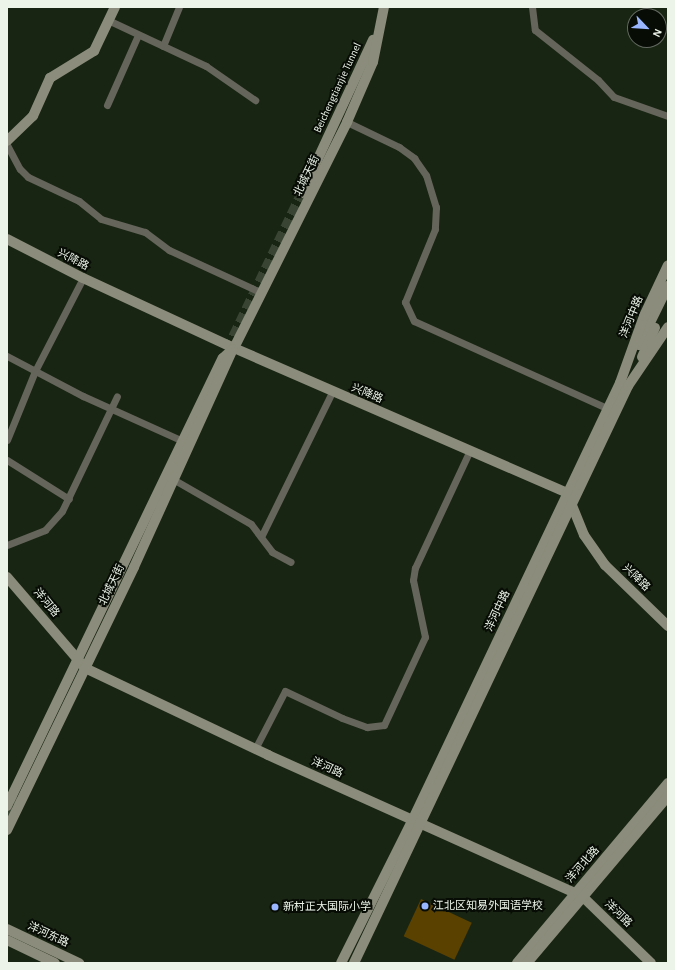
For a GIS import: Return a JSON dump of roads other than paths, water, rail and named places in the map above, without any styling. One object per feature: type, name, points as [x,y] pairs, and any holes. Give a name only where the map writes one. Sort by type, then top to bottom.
[{"type":"street","points":[[7,141],[33,116],[50,78],[94,51],[115,7]]},
{"type":"street","points":[[164,46],[179,7]]},
{"type":"street","points":[[532,7],[535,30],[598,80],[614,97],[668,116]]},
{"type":"street","name":"北城天街","points":[[7,828],[85,668],[187,443],[223,358],[234,348],[260,292],[303,212],[347,122],[373,62],[384,10]]},
{"type":"street","name":"Beichengtianjie Tunnel","points":[[302,193],[365,60],[384,10]]},
{"type":"street","points":[[110,20],[138,35],[206,66],[255,100]]},
{"type":"street","points":[[107,105],[138,35]]},
{"type":"street","points":[[347,122],[399,147],[414,158],[426,175],[436,207],[435,229],[405,302],[414,321],[607,408]]},
{"type":"street","points":[[7,145],[20,169],[28,176],[79,201],[102,219],[145,232],[169,250],[260,292]]},
{"type":"street","name":"兴降路","points":[[7,239],[83,278],[234,348],[332,392],[470,450],[567,493],[584,536],[605,565],[668,626]]},
{"type":"street","name":"洋河中路","points":[[341,963],[416,821],[571,506],[624,384],[644,316],[668,265]]},
{"type":"street","points":[[7,440],[35,371],[83,278]]},
{"type":"street","points":[[624,384],[668,286]]},
{"type":"street","points":[[624,384],[668,302]]},
{"type":"street","name":"洋河中路","points":[[354,963],[416,821],[607,408],[668,327]]},
{"type":"street","points":[[7,356],[111,409],[187,443]]},
{"type":"street","points":[[262,535],[332,392]]},
{"type":"street","points":[[7,545],[45,530],[62,511],[117,396]]},
{"type":"street","points":[[255,749],[285,692],[342,718],[367,726],[384,725],[425,637],[413,580],[415,568],[470,450]]},
{"type":"street","points":[[7,460],[69,499]]},
{"type":"street","points":[[171,478],[251,524],[262,535],[272,552],[291,562]]},
{"type":"street","name":"北城天街","points":[[7,806],[77,659],[171,478]]},
{"type":"street","name":"洋河路","points":[[7,577],[85,668],[255,749],[578,894],[651,963]]},
{"type":"street","name":"洋河北路","points":[[527,963],[578,894],[668,783]]},
{"type":"street","name":"洋河北路","points":[[517,963],[668,796]]},
{"type":"street","name":"洋河东路","points":[[7,929],[79,963]]},
{"type":"street","name":"洋河东路","points":[[7,940],[55,963]]},
{"type":"tunnel","points":[[227,350],[302,193]]},
{"type":"tunnel","points":[[7,817],[16,797]]},
{"type":"place","name":"江北区知易外国语学校","points":[[425,906]]},
{"type":"place","name":"新村正大国际小学","points":[[275,907]]}]
